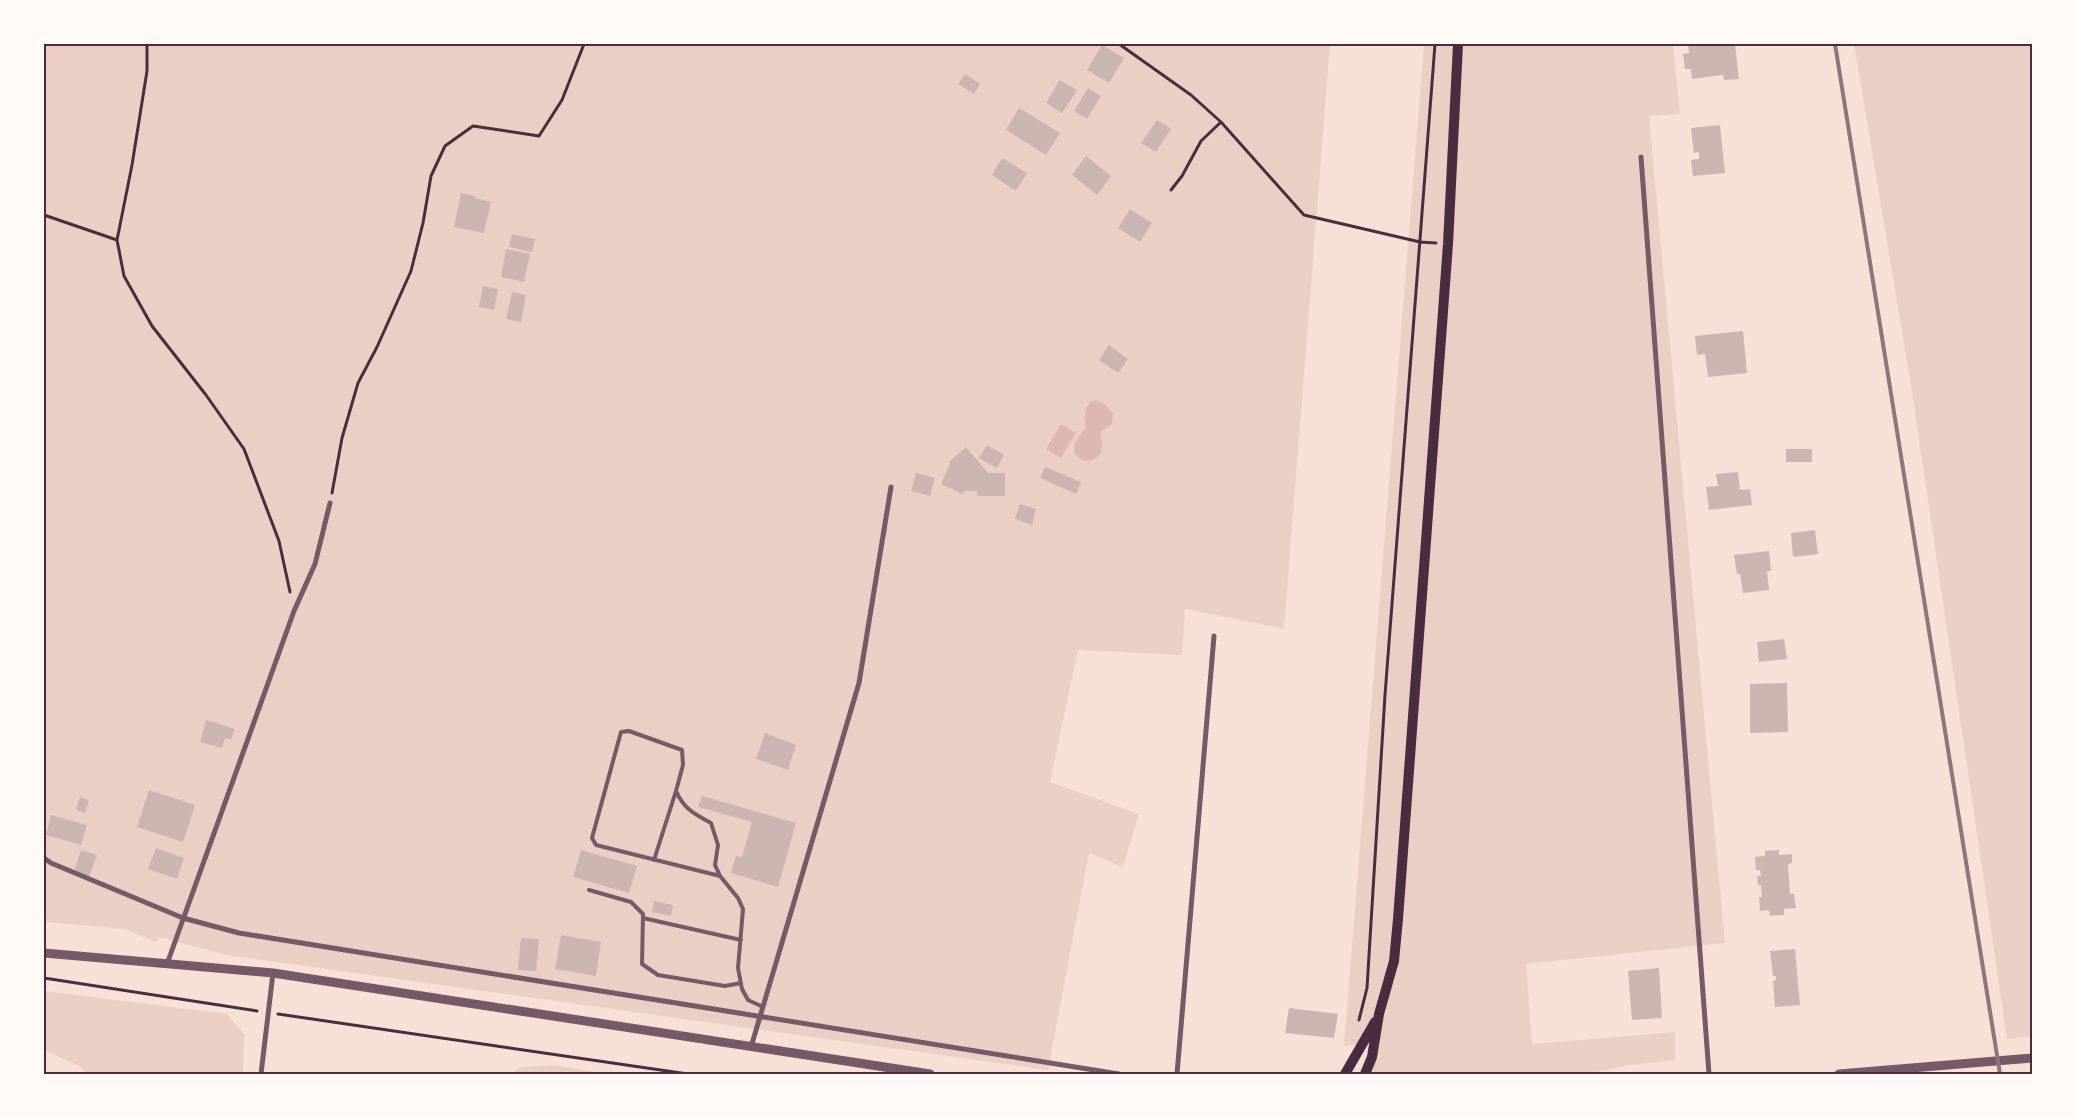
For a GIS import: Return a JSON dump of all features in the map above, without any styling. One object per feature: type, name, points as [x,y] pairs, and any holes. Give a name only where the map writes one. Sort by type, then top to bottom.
[{"type":"main road","points":[[1364,1074],[1372,1057],[1379,1014],[1394,961],[1398,919],[1448,244],[1458,44]]},
{"type":"main road","points":[[1345,1074],[1379,1014]]},
{"type":"street","points":[[1641,157],[1709,1074]]},
{"type":"street","points":[[751,1047],[859,683],[891,487]]},
{"type":"street","points":[[166,965],[294,611],[315,564],[330,503]]},
{"type":"street","points":[[1177,1074],[1214,636]]},
{"type":"street","points":[[44,858],[51,863],[183,918],[239,933],[1119,1074]]},
{"type":"street","points":[[44,953],[273,973],[930,1074]]},
{"type":"street","points":[[261,1074],[273,973]]},
{"type":"street","points":[[1840,1074],[2032,1058]]},
{"type":"lane","points":[[654,860],[683,765],[682,750],[629,731],[621,732],[592,838],[596,845],[654,860],[720,876]]},
{"type":"lane","points":[[676,792],[681,803],[690,812],[711,823],[718,845],[715,865],[720,876],[738,898],[743,909],[738,968],[741,983],[748,1000],[764,1007]]},
{"type":"lane","points":[[589,890],[631,902],[643,914],[642,964],[658,975],[725,986],[741,983]]},
{"type":"lane","points":[[643,918],[741,940]]},
{"type":"path","points":[[147,44],[147,71],[132,165],[117,240],[124,276],[152,326],[206,395],[244,450],[279,542],[294,611]]},
{"type":"path","points":[[330,503],[342,438],[358,383],[377,347],[411,271],[423,222],[431,176],[445,146],[473,126],[539,136],[562,100],[584,44]]},
{"type":"path","points":[[1118,44],[1191,95],[1221,122],[1304,215],[1420,242],[1448,244]]},
{"type":"path","points":[[1357,1026],[1368,988],[1385,695],[1435,44]]},
{"type":"path","points":[[1171,190],[1182,176],[1201,141],[1221,122]]},
{"type":"path","points":[[44,215],[117,240]]},
{"type":"path","points":[[44,978],[228,1005],[267,1013],[688,1074]]},
{"type":"shaded area","points":[[44,44],[1330,44],[1284,629],[1185,609],[1182,655],[1078,650],[1050,782],[1139,814],[1123,867],[1089,853],[1048,1070],[227,955],[159,937],[156,942],[125,929],[44,922]]},
{"type":"shaded area","points":[[1424,44],[1673,44],[1680,114],[1649,116],[1725,943],[1526,964],[1532,1044],[1675,1032],[1675,1060],[1629,1065],[1588,1074],[1366,1074],[1374,1043],[1344,1046]]},
{"type":"shaded area","points":[[1854,44],[2032,44],[2032,1036],[2007,1039],[1914,405]]},
{"type":"shaded area","points":[[1096,400],[1103,403],[1113,413],[1112,424],[1100,432],[1102,446],[1100,454],[1090,460],[1080,459],[1074,450],[1075,443],[1086,426],[1086,410],[1090,402]]},
{"type":"shaded area","points":[[1061,424],[1076,433],[1061,458],[1046,449]]},
{"type":"shaded area","points":[[44,991],[227,1014],[244,1034],[243,1074],[87,1074],[79,1066],[44,1050]]},
{"type":"shaded area","points":[[553,1065],[590,1071],[597,1074],[511,1074],[521,1067]]},
{"type":"building","points":[[1688,44],[1735,44],[1739,79],[1724,80],[1723,75],[1692,79],[1691,69],[1685,69],[1683,54],[1689,53]]},
{"type":"building","points":[[1102,45],[1124,58],[1109,83],[1087,70]]},
{"type":"building","points":[[965,74],[980,84],[974,94],[958,84]]},
{"type":"building","points":[[1060,80],[1077,90],[1062,113],[1046,103]]},
{"type":"building","points":[[1088,88],[1101,96],[1087,119],[1074,111]]},
{"type":"building","points":[[1019,108],[1060,133],[1046,155],[1006,130]]},
{"type":"building","points":[[1157,120],[1171,129],[1156,152],[1141,143]]},
{"type":"building","points":[[1720,125],[1725,173],[1693,176],[1691,160],[1699,159],[1699,152],[1694,153],[1691,128]]},
{"type":"building","points":[[1086,156],[1111,176],[1097,195],[1072,175]]},
{"type":"building","points":[[1002,158],[1027,173],[1016,191],[992,175]]},
{"type":"building","points":[[461,193],[491,202],[484,233],[454,227]]},
{"type":"building","points":[[1130,209],[1152,223],[1140,242],[1118,228]]},
{"type":"building","points":[[512,234],[535,239],[532,252],[509,247]]},
{"type":"building","points":[[506,249],[530,254],[524,282],[501,277]]},
{"type":"building","points":[[483,286],[498,289],[494,310],[479,307]]},
{"type":"building","points":[[512,292],[526,295],[521,322],[506,319]]},
{"type":"building","points":[[1743,331],[1747,373],[1708,377],[1705,354],[1697,355],[1695,336]]},
{"type":"building","points":[[1109,345],[1128,359],[1118,373],[1099,360]]},
{"type":"building","points":[[987,445],[1004,455],[997,468],[979,458]]},
{"type":"building","points":[[966,447],[988,473],[1005,473],[1005,496],[977,496],[977,491],[964,491],[963,494],[941,484],[950,464],[949,462]]},
{"type":"building","points":[[1786,449],[1812,449],[1812,462],[1786,462]]},
{"type":"building","points":[[1045,467],[1081,482],[1076,494],[1040,478]]},
{"type":"building","points":[[1738,472],[1740,490],[1750,489],[1752,505],[1709,510],[1706,487],[1718,486],[1716,474]]},
{"type":"building","points":[[916,473],[935,478],[930,496],[911,491]]},
{"type":"building","points":[[1020,504],[1036,509],[1032,525],[1015,519]]},
{"type":"building","points":[[1815,530],[1818,554],[1793,557],[1791,533]]},
{"type":"building","points":[[1769,551],[1771,571],[1767,571],[1769,590],[1743,593],[1734,555]]},
{"type":"building","points":[[1784,639],[1787,659],[1759,662],[1757,642]]},
{"type":"building","points":[[1787,683],[1788,732],[1750,733],[1750,684]]},
{"type":"building","points":[[206,720],[235,729],[231,740],[225,738],[222,748],[200,742]]},
{"type":"building","points":[[765,733],[796,745],[788,770],[756,759]]},
{"type":"building","points":[[149,790],[195,805],[183,842],[137,827]]},
{"type":"building","points":[[702,796],[796,823],[778,887],[731,873],[736,856],[742,857],[752,822],[698,807]]},
{"type":"building","points":[[80,797],[89,800],[85,813],[76,810]]},
{"type":"building","points":[[51,815],[87,825],[81,845],[46,835]]},
{"type":"building","points":[[156,848],[184,858],[177,879],[148,869]]},
{"type":"building","points":[[81,850],[97,855],[89,877],[74,872]]},
{"type":"building","points":[[581,850],[637,866],[629,893],[573,877]]},
{"type":"building","points":[[1779,850],[1779,855],[1792,854],[1792,863],[1788,864],[1790,894],[1794,894],[1796,908],[1784,909],[1784,915],[1770,916],[1769,910],[1760,911],[1759,897],[1762,897],[1761,885],[1758,885],[1757,876],[1761,876],[1760,870],[1756,870],[1755,857],[1765,856],[1765,851]]},
{"type":"building","points":[[654,901],[673,905],[671,916],[652,912]]},
{"type":"building","points":[[561,935],[601,942],[596,976],[555,969]]},
{"type":"building","points":[[521,938],[539,939],[536,971],[518,970]]},
{"type":"building","points":[[1795,949],[1800,1005],[1775,1007],[1773,981],[1776,980],[1776,976],[1773,976],[1770,951]]},
{"type":"building","points":[[1659,968],[1662,1018],[1632,1020],[1628,971]]},
{"type":"building","points":[[1289,1008],[1338,1014],[1334,1038],[1285,1033]]},
{"type":"railway","points":[[1835,44],[2000,1074]]}]
